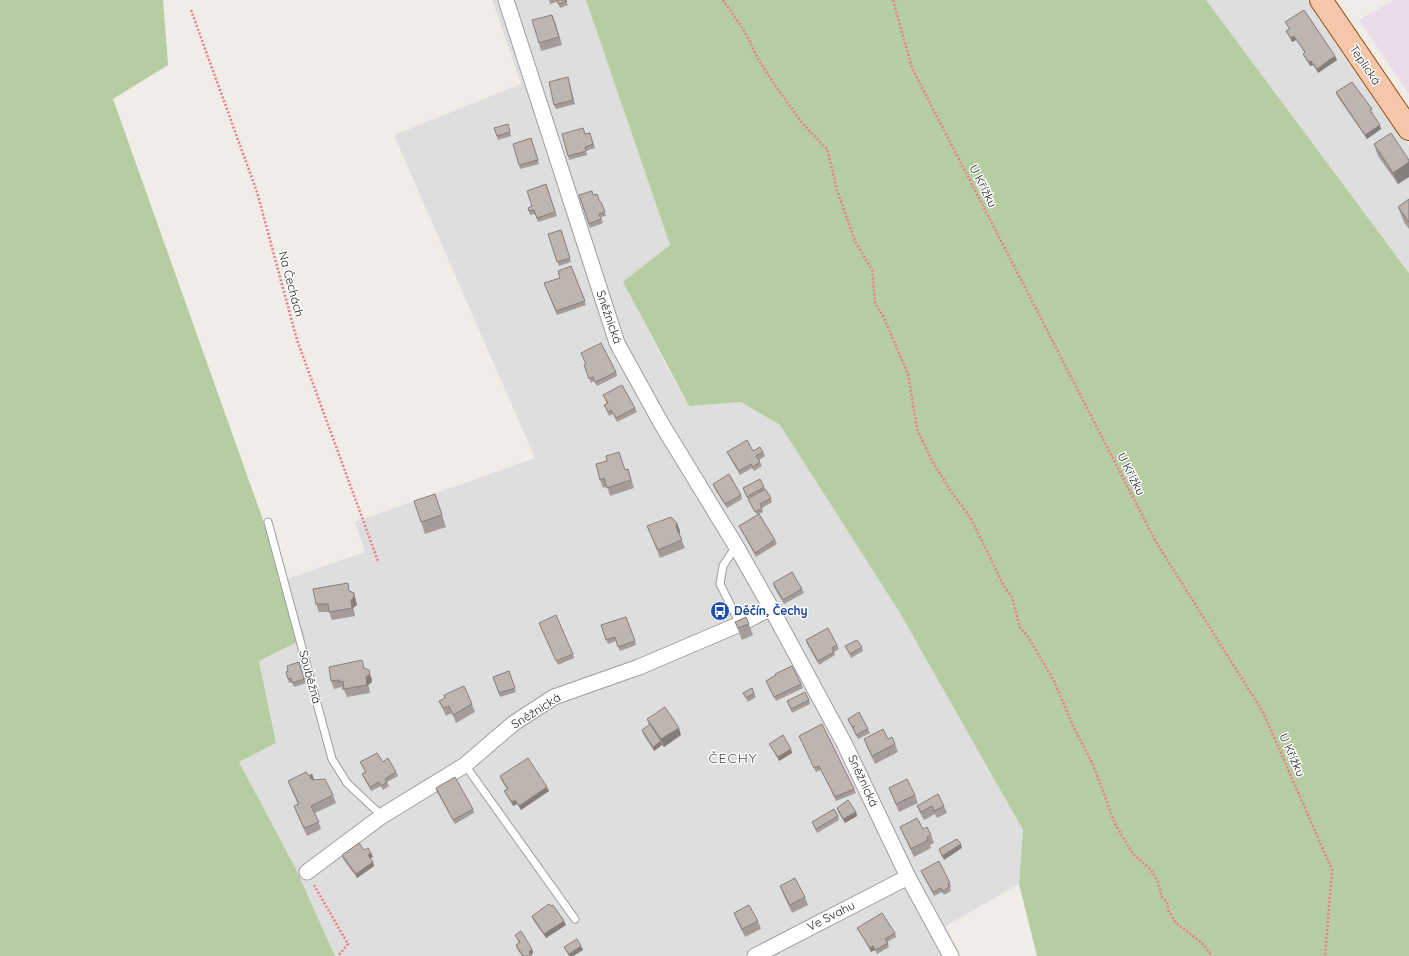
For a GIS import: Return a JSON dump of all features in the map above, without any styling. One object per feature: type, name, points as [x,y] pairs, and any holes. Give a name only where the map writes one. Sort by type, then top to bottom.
[{"type":"main road","name":"Teplická","points":[[1321,0],[1409,129]]},
{"type":"street","name":"Sněžnická","points":[[506,0],[617,343],[661,423],[736,546],[771,608],[844,743],[908,877],[951,956]]},
{"type":"street","name":"Sněžnická","points":[[307,872],[382,816],[465,765],[514,723],[554,697],[640,666],[740,624],[771,608]]},
{"type":"street","name":"Ve Svahu","points":[[755,956],[908,877]]},
{"type":"lane","name":"Souběžná","points":[[268,522],[332,759],[348,783],[382,816]]},
{"type":"lane","points":[[736,546],[723,566],[720,584],[740,624]]},
{"type":"lane","points":[[465,765],[575,919]]},
{"type":"path","points":[[723,0],[745,32],[758,59],[778,91],[802,122],[827,149],[837,190],[855,241],[872,270],[875,303],[883,316],[908,374],[917,429],[947,484],[970,517],[1005,588],[1012,597],[1020,628],[1027,635],[1054,680],[1074,728],[1092,762],[1115,824],[1133,854],[1153,873],[1158,882],[1162,897],[1167,902],[1169,912],[1176,923],[1202,943],[1212,956]]},
{"type":"path","name":"U Křížku","points":[[893,0],[912,68],[1156,542],[1263,712],[1332,870],[1325,956]]},
{"type":"path","name":"Na Čechách","points":[[191,10],[257,192],[296,340],[378,561]]},
{"type":"path","points":[[307,872],[348,944],[338,956]]},
{"type":"shaded area","points":[[492,0],[586,0],[670,245],[624,283],[665,364],[689,406],[741,402],[780,425],[900,613],[1023,830],[1019,884],[944,927],[960,956],[335,956],[295,867],[239,762],[276,743],[259,661],[284,580],[365,552],[355,522],[535,458],[394,135],[521,84]]},
{"type":"shaded area","points":[[1206,0],[1308,0],[1409,146],[1409,273]]},
{"type":"shaded area","points":[[1394,0],[1409,0],[1409,94],[1359,20]]},
{"type":"shaded area","points":[[724,548],[752,598],[742,613],[723,626],[695,565]]},
{"type":"green space","points":[[0,0],[163,0],[168,65],[113,99],[305,638],[259,661],[276,743],[239,762],[295,867],[335,956],[0,956]]},
{"type":"green space","points":[[586,0],[1206,0],[1409,273],[1409,956],[1037,956],[1019,884],[1023,830],[900,613],[780,425],[741,402],[689,406],[623,282],[670,245]]},
{"type":"building","points":[[557,0],[566,0],[567,1],[559,4]]},
{"type":"building","points":[[1304,10],[1335,56],[1317,69],[1303,54],[1305,52],[1294,36],[1291,38],[1286,31],[1290,29],[1285,22]]},
{"type":"building","points":[[552,15],[559,37],[539,43],[532,20]]},
{"type":"building","points":[[568,77],[573,100],[554,105],[549,82]]},
{"type":"building","points":[[1352,82],[1372,109],[1370,110],[1380,125],[1365,135],[1336,92]]},
{"type":"building","points":[[508,124],[510,132],[497,136],[494,128]]},
{"type":"building","points":[[583,128],[585,134],[590,133],[593,144],[585,147],[586,151],[568,156],[562,134]]},
{"type":"building","points":[[1391,133],[1409,160],[1409,162],[1393,173],[1374,144]]},
{"type":"building","points":[[531,138],[538,160],[519,165],[513,144]]},
{"type":"building","points":[[546,184],[555,212],[537,218],[534,210],[529,211],[528,208],[532,206],[527,191]]},
{"type":"building","points":[[592,191],[593,195],[597,194],[605,212],[599,214],[601,219],[589,224],[579,195]]},
{"type":"building","points":[[1409,199],[1409,222],[1398,207]]},
{"type":"building","points":[[561,230],[570,258],[557,262],[548,234]]},
{"type":"building","points":[[571,266],[585,301],[556,311],[544,283],[560,278],[558,271]]},
{"type":"building","points":[[601,343],[616,372],[595,382],[593,377],[589,379],[584,365],[586,364],[581,353]]},
{"type":"building","points":[[622,385],[635,408],[616,418],[611,410],[608,412],[604,405],[608,403],[603,395]]},
{"type":"building","points":[[747,440],[753,451],[760,447],[763,452],[756,456],[760,462],[753,467],[751,464],[739,471],[727,452]]},
{"type":"building","points":[[619,452],[625,470],[628,469],[631,480],[607,488],[604,478],[600,480],[596,464],[607,461],[606,456]]},
{"type":"building","points":[[729,474],[741,495],[725,504],[713,484]]},
{"type":"building","points":[[760,479],[764,487],[747,497],[743,488]]},
{"type":"building","points":[[765,489],[771,498],[760,504],[762,508],[755,512],[748,499]]},
{"type":"building","points":[[435,494],[442,515],[421,522],[414,501]]},
{"type":"building","points":[[759,514],[775,540],[755,553],[739,526]]},
{"type":"building","points":[[671,517],[677,523],[676,527],[682,540],[658,550],[647,526]]},
{"type":"building","points":[[792,572],[802,589],[783,600],[773,583]]},
{"type":"building","points":[[348,583],[349,591],[354,593],[354,597],[351,600],[352,608],[329,612],[328,604],[316,604],[313,589]]},
{"type":"building","points":[[556,615],[573,654],[556,661],[539,623]]},
{"type":"building","points":[[626,617],[635,641],[618,647],[615,637],[606,640],[601,625]]},
{"type":"building","points":[[746,617],[749,624],[738,628],[735,622]]},
{"type":"building","points":[[828,628],[837,645],[832,648],[834,652],[818,661],[806,640]]},
{"type":"building","points":[[857,640],[862,647],[850,654],[845,646]]},
{"type":"building","points":[[362,660],[364,668],[369,670],[370,674],[366,677],[367,685],[344,689],[343,681],[331,681],[329,667]]},
{"type":"building","points":[[299,662],[304,679],[292,683],[291,678],[288,679],[286,672],[288,671],[287,666]]},
{"type":"building","points":[[792,666],[801,684],[774,697],[766,681],[776,675],[775,674]]},
{"type":"building","points":[[509,671],[515,688],[499,693],[493,677]]},
{"type":"building","points":[[464,686],[472,704],[453,715],[449,706],[443,708],[439,701],[445,698],[444,695]]},
{"type":"building","points":[[752,688],[754,693],[746,698],[743,693]]},
{"type":"building","points":[[805,692],[809,700],[791,709],[787,701]]},
{"type":"building","points":[[665,707],[679,728],[661,739],[647,719]]},
{"type":"building","points":[[859,712],[868,729],[856,735],[853,728],[855,726],[852,727],[848,719]]},
{"type":"building","points":[[650,724],[661,741],[653,747],[642,730]]},
{"type":"building","points":[[822,724],[854,789],[835,797],[819,766],[814,768],[799,736]]},
{"type":"building","points":[[883,729],[888,739],[892,737],[895,744],[872,756],[864,739]]},
{"type":"building","points":[[783,735],[791,749],[778,757],[769,744]]},
{"type":"building","points":[[377,753],[383,762],[388,758],[396,772],[385,779],[387,782],[381,786],[379,782],[370,787],[362,774],[366,772],[360,762]]},
{"type":"building","points":[[528,758],[547,787],[519,806],[515,800],[512,802],[504,791],[508,789],[500,776]]},
{"type":"building","points":[[306,772],[309,776],[312,774],[310,778],[314,780],[325,779],[333,795],[311,806],[319,822],[304,828],[294,806],[299,804],[288,781]]},
{"type":"building","points":[[455,777],[473,809],[453,820],[436,788]]},
{"type":"building","points":[[907,779],[915,795],[896,804],[889,788]]},
{"type":"building","points":[[938,794],[944,806],[934,811],[932,806],[921,812],[917,806]]},
{"type":"building","points":[[848,800],[856,812],[843,819],[837,808]]},
{"type":"building","points":[[834,809],[838,816],[816,829],[812,822]]},
{"type":"building","points":[[917,818],[923,829],[927,827],[931,835],[927,837],[928,840],[911,849],[900,827]]},
{"type":"building","points":[[957,839],[961,844],[942,856],[939,849]]},
{"type":"building","points":[[359,843],[364,850],[368,848],[371,853],[368,855],[373,862],[356,874],[342,855]]},
{"type":"building","points":[[939,861],[950,883],[948,884],[949,887],[943,891],[941,888],[933,892],[921,871]]},
{"type":"building","points":[[795,878],[805,897],[790,905],[780,886]]},
{"type":"building","points":[[549,904],[551,906],[553,905],[564,921],[544,934],[532,916]]},
{"type":"building","points":[[749,905],[758,921],[742,929],[734,913]]},
{"type":"building","points":[[882,913],[895,933],[885,939],[888,943],[876,950],[873,946],[870,948],[857,928]]},
{"type":"building","points":[[521,931],[532,949],[529,952],[531,956],[523,956],[516,945],[520,942],[515,935]]},
{"type":"building","points":[[577,939],[581,946],[569,954],[564,947]]},
{"type":"place","name":"Děčín, Čechy","points":[[720,611]]},
{"type":"district","name":"ČECHY","points":[[733,758]]}]
